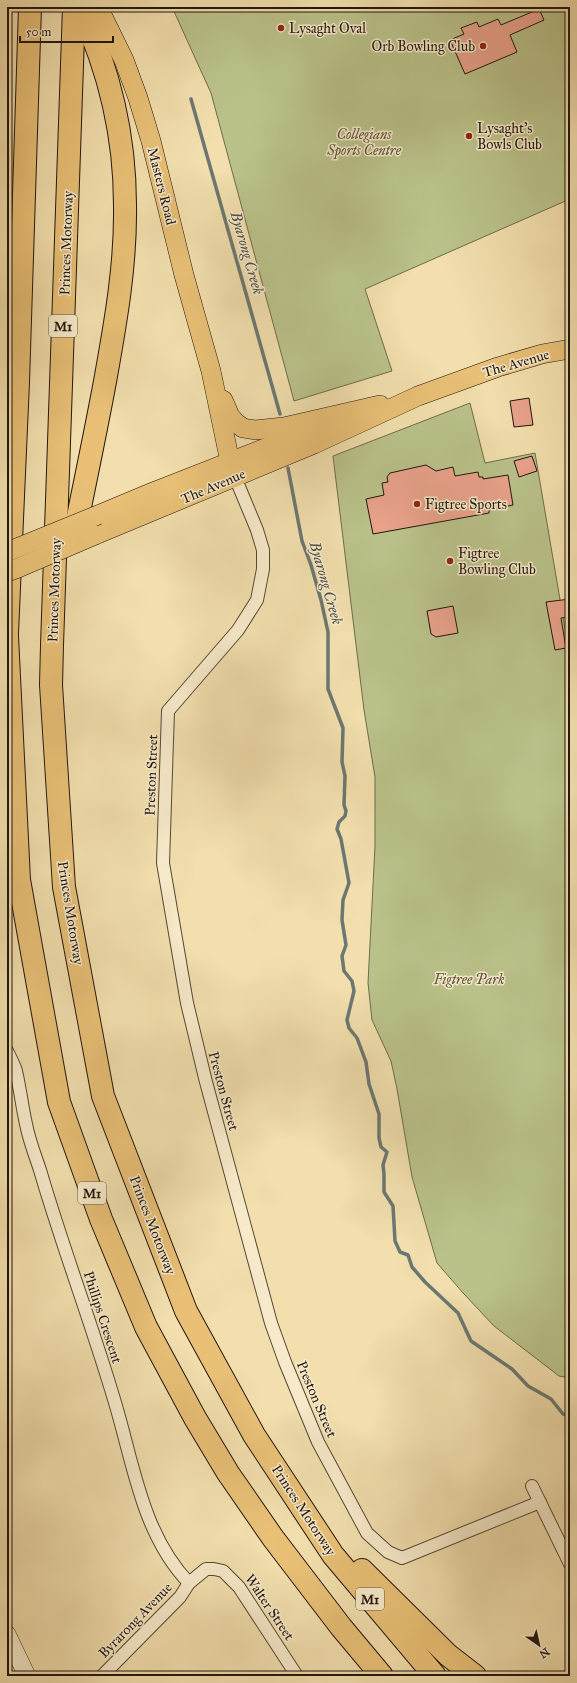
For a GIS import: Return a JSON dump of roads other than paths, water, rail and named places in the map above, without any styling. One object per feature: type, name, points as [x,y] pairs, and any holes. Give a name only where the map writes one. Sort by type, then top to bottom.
[{"type":"highway","points":[[7,632],[19,358],[30,7]]},
{"type":"highway","name":"Princes Motorway","points":[[74,7],[52,645],[52,685],[64,887],[103,1096],[186,1311],[254,1435],[333,1555],[384,1617],[436,1676]]},
{"type":"highway","points":[[52,645],[114,331],[123,263],[125,205],[122,159],[118,131],[105,70],[90,28],[80,7]]},
{"type":"highway","name":"M1","points":[[7,636],[19,880],[59,1102],[101,1220],[146,1327],[195,1418],[228,1473],[282,1550],[341,1627],[382,1676]]},
{"type":"highway","points":[[310,1518],[448,1655],[475,1676]]},
{"type":"main road","name":"Masters Road","points":[[98,7],[124,60],[138,98],[151,141],[184,275],[211,371],[233,469]]},
{"type":"main road","name":"The Avenue","points":[[7,572],[95,535],[233,469],[353,415],[418,396],[498,367],[542,354],[570,349]]},
{"type":"main road","name":"Masters Road","points":[[211,371],[226,408],[233,420],[239,426],[255,430],[284,427],[418,396]]},
{"type":"main road","name":"The Avenue","points":[[7,552],[98,515],[233,469]]},
{"type":"street","name":"Preston Street","points":[[233,469],[257,530],[263,550],[263,569],[257,600],[238,630],[168,711],[163,863],[187,1003],[202,1068],[271,1323],[285,1362],[318,1442],[367,1533],[388,1552],[402,1558],[540,1502]]},
{"type":"street","name":"Phillips Crescent","points":[[7,1051],[16,1070],[28,1132],[53,1216],[78,1287],[116,1406],[143,1505],[169,1558],[189,1583]]},
{"type":"street","points":[[532,1486],[570,1564]]},
{"type":"street","name":"Walter Street","points":[[189,1583],[206,1569],[214,1568],[223,1571],[232,1578],[297,1676]]},
{"type":"street","name":"Byrarong Avenue","points":[[102,1676],[180,1596],[189,1583]]},
{"type":"street","points":[[7,1634],[27,1676]]},
{"type":"waterway","name":"Byarong Creek","points":[[191,99],[280,414]]},
{"type":"waterway","name":"Byarong Creek","points":[[288,468],[302,541],[311,565],[328,632],[328,689],[343,728],[342,762],[345,776],[344,805],[346,811],[345,816],[339,822],[337,829],[341,839],[349,883],[343,900],[342,920],[346,945],[342,956],[344,971],[352,981],[354,991],[347,1020],[349,1028],[357,1038],[366,1062],[369,1084],[379,1114],[379,1138],[381,1147],[387,1152],[383,1165],[384,1192],[393,1206],[395,1241],[400,1252],[408,1255],[412,1267],[425,1282],[458,1313],[471,1341],[512,1369],[528,1386],[551,1399],[563,1414],[570,1416]]},
{"type":"place","name":"Lysaght Oval","points":[[281,28]]},
{"type":"place","name":"Orb Bowling Club","points":[[483,46]]},
{"type":"place","name":"Lysaght's Bowls Club","points":[[469,136]]},
{"type":"place","name":"Figtree Sports","points":[[417,504]]},
{"type":"place","name":"Figtree Bowling Club","points":[[450,561]]},
{"type":"park label","name":"Collegians Sports Centre","points":[[364,142]]},
{"type":"park label","name":"Figtree Park","points":[[469,979]]}]
